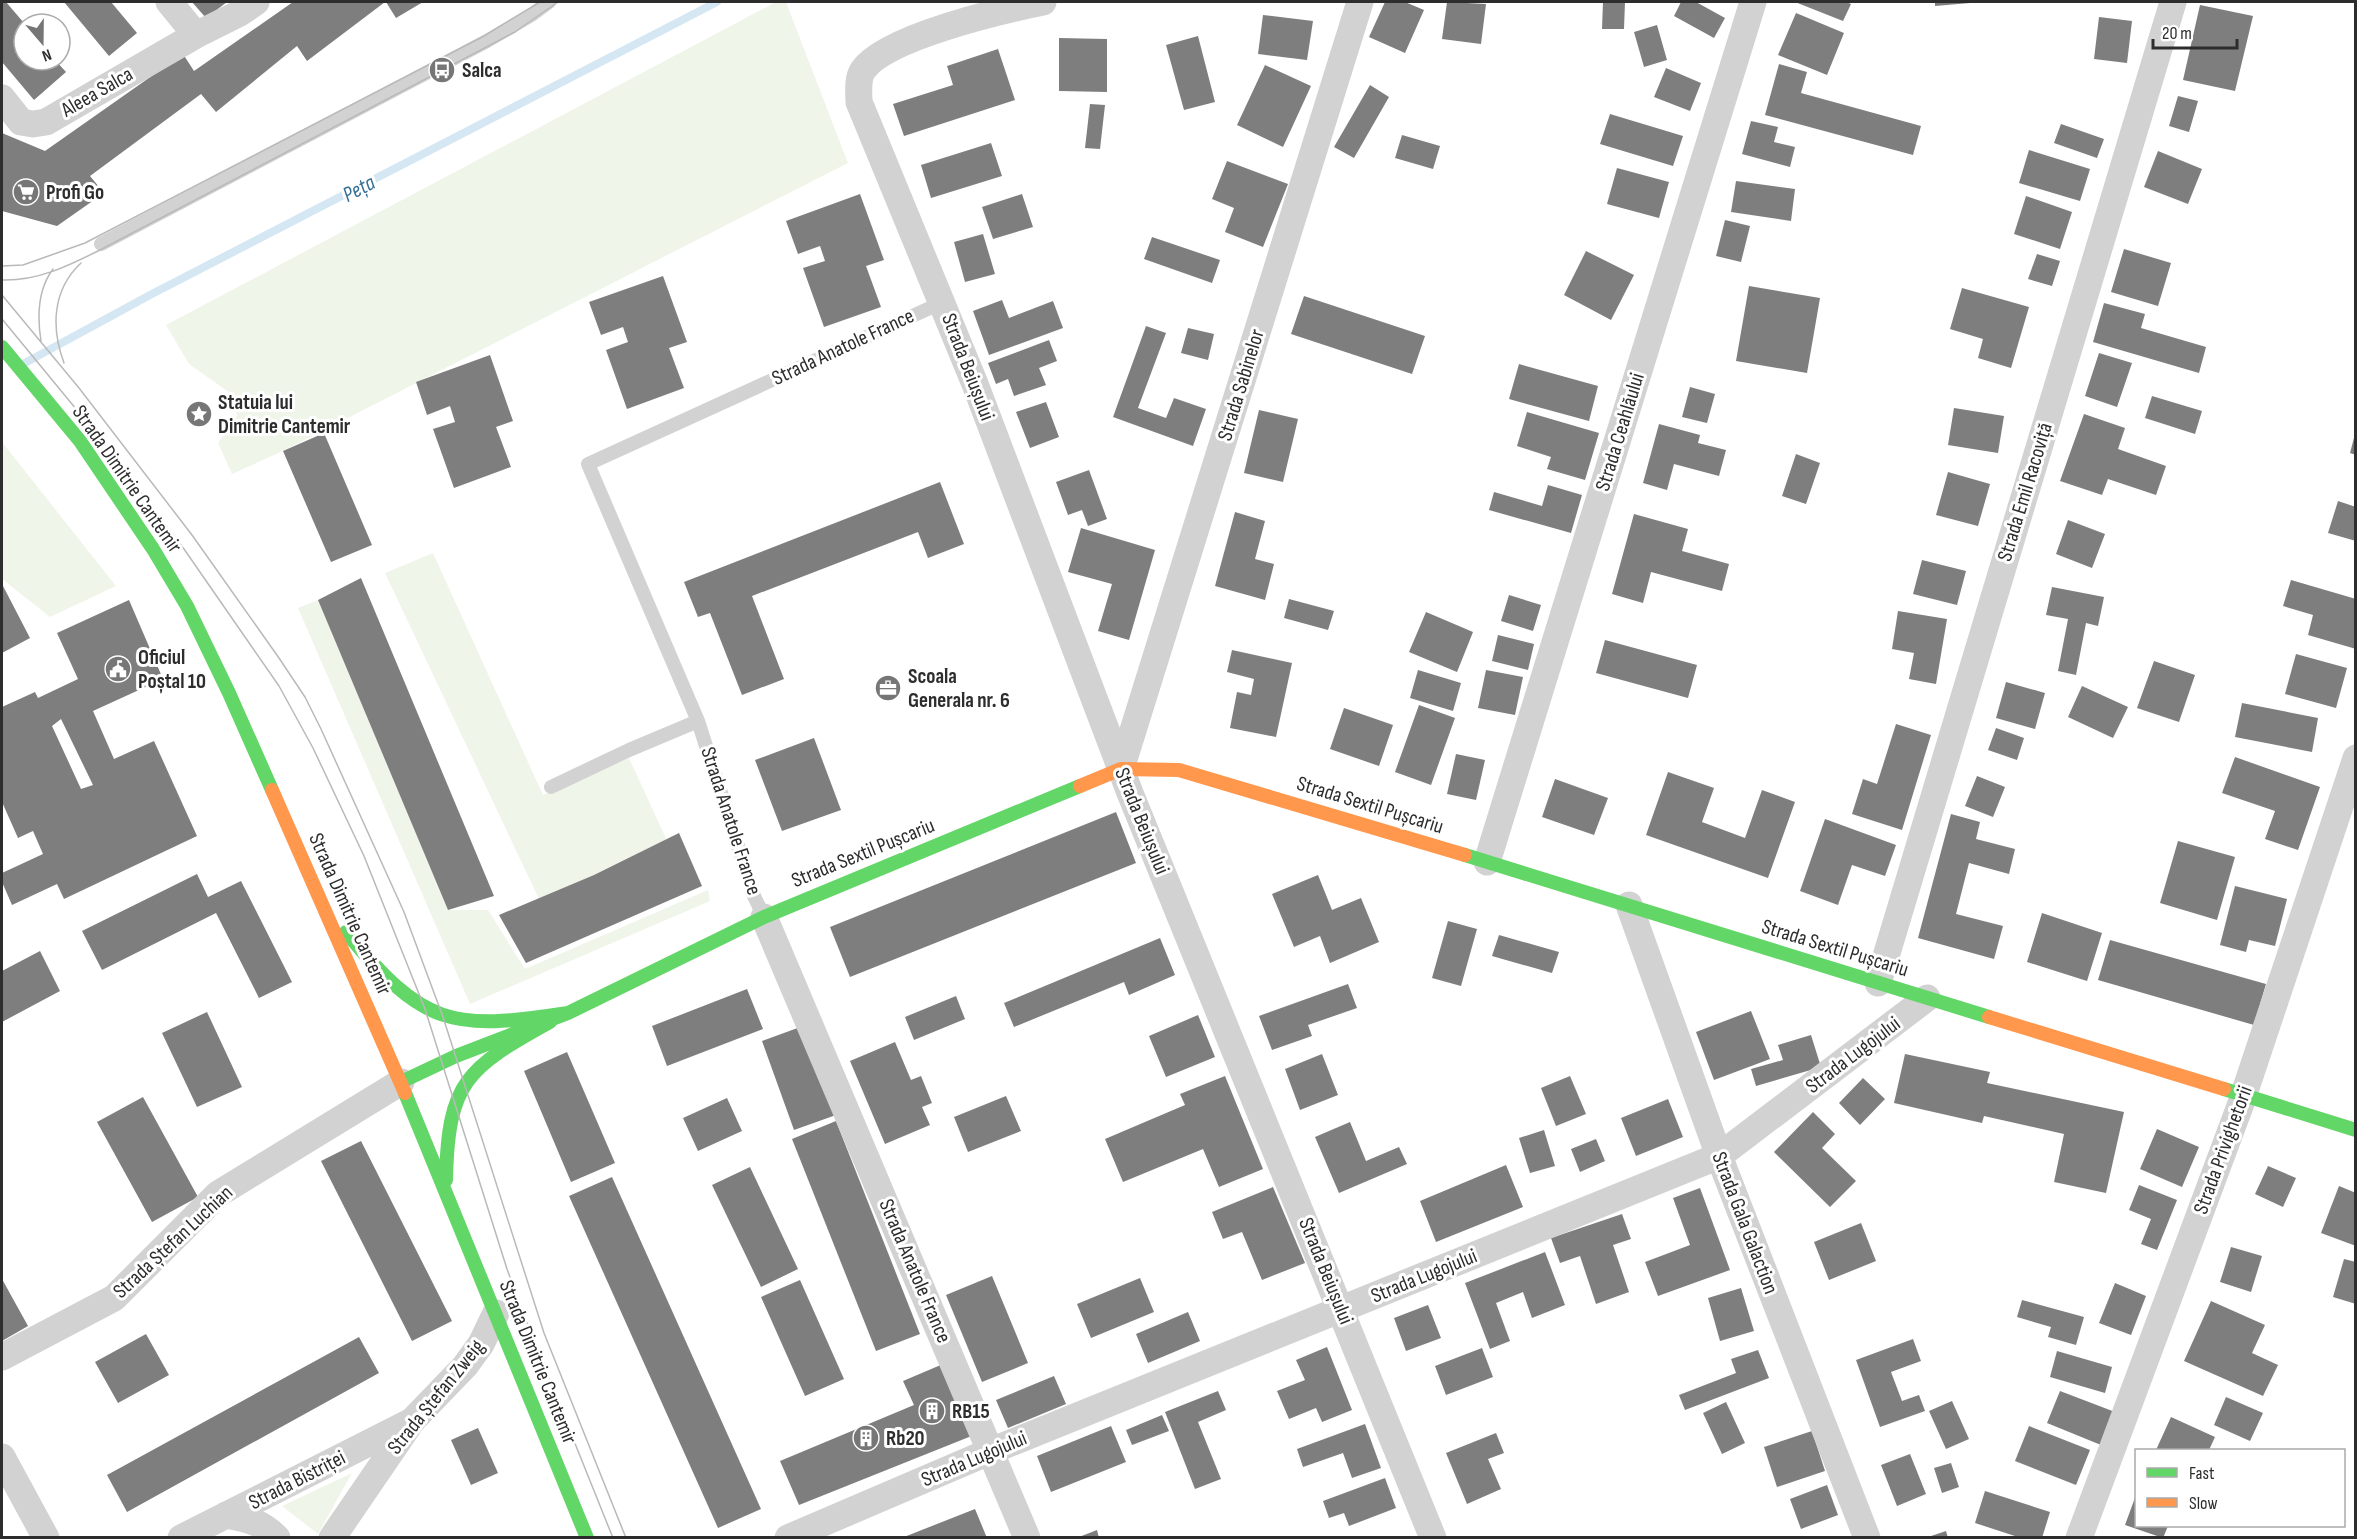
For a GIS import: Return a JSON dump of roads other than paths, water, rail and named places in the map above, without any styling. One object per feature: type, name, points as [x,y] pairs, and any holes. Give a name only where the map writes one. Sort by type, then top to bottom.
[{"type":"street","points":[[170,2],[196,35]]},
{"type":"street","name":"Aleea Salca","points":[[2,98],[21,122],[33,124],[46,122],[256,2]]},
{"type":"street","name":"Strada Beiușului","points":[[1043,2],[952,24],[879,57],[863,70],[858,84],[859,102],[942,302],[1121,769],[1433,1538]]},
{"type":"street","name":"Strada Sabinelor","points":[[1121,769],[1360,2]]},
{"type":"street","name":"Strada Ceahlăului","points":[[1487,862],[1754,2]]},
{"type":"street","name":"Strada Emil Racoviță","points":[[1878,983],[2173,2]]},
{"type":"street","name":"Strada Dimitrie Cantemir","points":[[2,347],[80,441],[153,549],[187,606],[229,693],[401,1082],[587,1538]]},
{"type":"street","name":"Strada Privighetorii","points":[[2079,1538],[2244,1094],[2355,758]]},
{"type":"street","name":"Strada Sextil Pușcariu","points":[[401,1082],[456,1056],[568,1013],[764,917],[1121,769],[1179,770],[1487,862],[2355,1130]]},
{"type":"street","points":[[322,901],[368,958],[425,1009],[443,1017],[480,1022],[522,1020],[568,1013]]},
{"type":"street","name":"Strada Gala Galaction","points":[[1629,906],[1719,1156],[1867,1538]]},
{"type":"street","name":"Strada Anatole France","points":[[764,917],[1027,1538]]},
{"type":"street","name":"Strada Lugojului","points":[[788,1538],[992,1451],[1719,1156],[1927,998]]},
{"type":"street","points":[[446,1193],[445,1147],[448,1125],[464,1082],[495,1053],[568,1013]]},
{"type":"street","name":"Strada Ștefan Luchian","points":[[2,1357],[114,1298],[218,1194],[401,1082]]},
{"type":"street","name":"Strada Ștefan Zweig","points":[[332,1538],[412,1421],[465,1366],[485,1337],[496,1313]]},
{"type":"street","name":"Strada Bistriței","points":[[181,1538],[412,1421]]},
{"type":"street","points":[[2,1457],[46,1538]]},
{"type":"street","points":[[226,1515],[252,1520],[268,1528],[277,1538]]},
{"type":"lane","points":[[101,244],[487,41],[549,2]]},
{"type":"lane","name":"Strada Anatole France","points":[[764,917],[754,896],[698,721],[588,464],[942,302]]},
{"type":"lane","points":[[552,787],[698,721]]},
{"type":"waterway","name":"Peța","points":[[23,364],[150,295],[717,2]]},
{"type":"tram line","points":[[2,266],[23,265],[85,243],[484,36],[540,2]]},
{"type":"tram line","points":[[2,280],[40,275],[64,267],[100,250],[515,32],[558,2]]},
{"type":"tram line","points":[[64,363],[56,323],[59,297],[71,274],[81,263]]},
{"type":"tram line","points":[[41,341],[40,303],[44,285],[53,269]]},
{"type":"tram line","points":[[2,295],[79,388],[192,535],[305,697],[404,912],[443,1017],[544,1333],[626,1538]]},
{"type":"tram line","points":[[2,319],[95,432],[184,549],[279,686],[313,748],[364,856],[425,1009],[507,1269],[613,1538]]},
{"type":"place","name":"Salca","points":[[442,70]]},
{"type":"place","name":"Profi Go","points":[[26,192]]},
{"type":"place","name":"Statuia lui Dimitrie Cantemir","points":[[199,414]]},
{"type":"place","name":"Oficiul Poștal 10","points":[[118,669]]},
{"type":"place","name":"Scoala Generala nr. 6","points":[[888,688]]},
{"type":"place","name":"RB15","points":[[932,1411]]},
{"type":"place","name":"Rb20","points":[[866,1438]]}]
